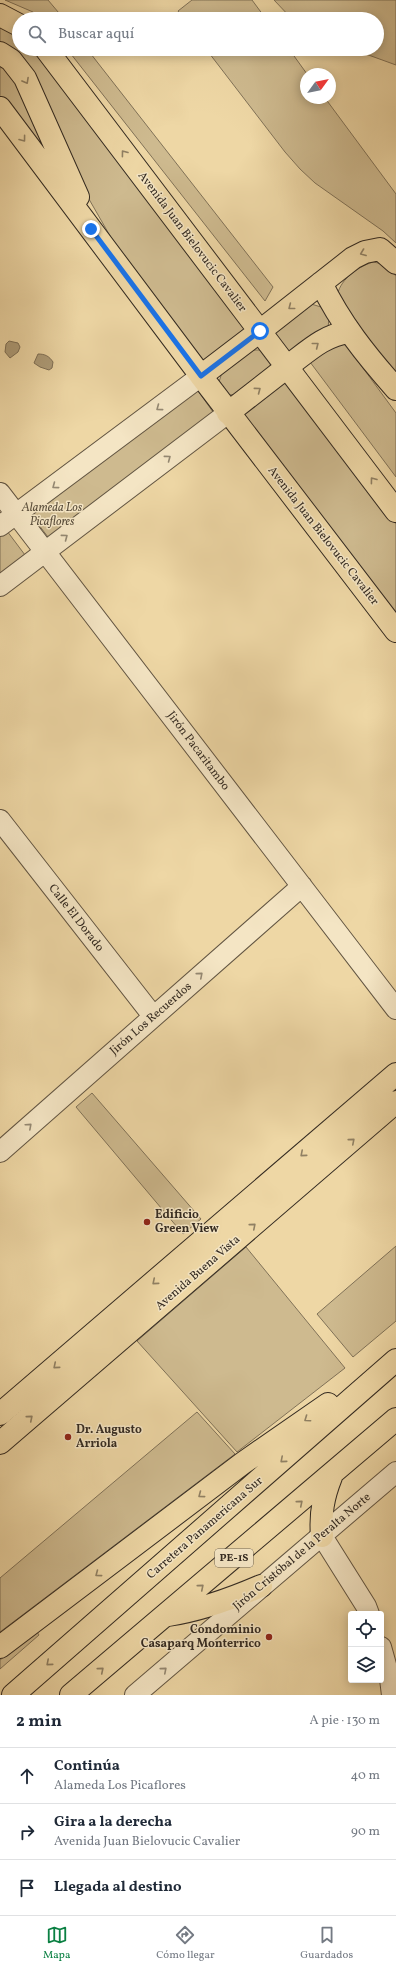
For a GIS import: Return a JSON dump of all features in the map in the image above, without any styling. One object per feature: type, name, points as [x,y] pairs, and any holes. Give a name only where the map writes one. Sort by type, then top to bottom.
[{"type":"main road","points":[[0,15],[12,21]]},
{"type":"main road","name":"Avenida Juan Bielovucic Cavalier","points":[[0,53],[17,66],[28,84],[91,229]]},
{"type":"main road","name":"Avenida Juan Bielovucic Cavalier","points":[[51,56],[396,511]]},
{"type":"main road","name":"Avenida Juan Bielovucic Cavalier","points":[[0,108],[228,412],[396,631]]},
{"type":"main road","points":[[201,376],[353,258],[365,252],[380,249],[396,263]]},
{"type":"main road","points":[[321,283],[337,315],[349,332],[396,389]]},
{"type":"main road","points":[[228,412],[322,341],[336,334],[349,332]]},
{"type":"main road","points":[[368,356],[396,398]]},
{"type":"main road","name":"Avenida Buena Vista","points":[[0,1414],[396,1074]]},
{"type":"main road","name":"Avenida Buena Vista","points":[[0,1443],[396,1102]]},
{"type":"main road","points":[[179,1261],[183,1270],[192,1278]]},
{"type":"main road","points":[[0,1647],[243,1463],[396,1357]]},
{"type":"main road","name":"Carretera Panamericana Sur","points":[[13,1695],[396,1360]]},
{"type":"main road","name":"PE-1S","points":[[71,1695],[332,1475],[396,1419]]},
{"type":"main road","points":[[322,1536],[320,1516],[322,1501],[332,1475]]},
{"type":"main road","points":[[167,1615],[190,1612],[233,1598],[261,1586]]},
{"type":"street","points":[[0,526],[201,376]]},
{"type":"street","points":[[0,586],[228,412]]},
{"type":"street","name":"Jirón Pacaritambo","points":[[0,492],[396,1009]]},
{"type":"street","name":"Calle El Dorado","points":[[0,820],[153,1016]]},
{"type":"street","name":"Jirón Los Recuerdos","points":[[0,1152],[302,886]]},
{"type":"street","name":"Jirón Cristóbal de la Peralta Norte","points":[[135,1695],[396,1472]]},
{"type":"street","points":[[322,1536],[368,1611]]},
{"type":"street","points":[[384,1658],[390,1679],[392,1695]]},
{"type":"green space","points":[[5,0],[48,0],[58,12],[33,12]]},
{"type":"green space","points":[[192,0],[252,0],[261,12],[179,12],[178,11]]},
{"type":"green space","points":[[274,0],[396,0],[396,65],[371,56],[384,56],[384,12],[285,12]]},
{"type":"green space","points":[[0,25],[12,31],[12,56],[40,56],[247,327],[201,363],[113,241],[0,44]]},
{"type":"green space","points":[[72,56],[92,56],[273,287],[265,301]]},
{"type":"green space","points":[[211,56],[294,56],[303,68],[300,68],[300,104],[329,104],[396,194],[396,243],[383,231],[315,183],[285,152]]},
{"type":"green space","points":[[0,61],[14,73],[57,170],[0,96]]},
{"type":"green space","points":[[373,262],[383,264],[396,276],[396,375],[337,298],[341,286],[349,276],[361,267]]},
{"type":"green space","points":[[308,303],[321,307],[329,317],[328,329],[292,354],[280,345],[275,330]]},
{"type":"green space","points":[[341,338],[396,413],[396,477],[310,362]]},
{"type":"green space","points":[[249,350],[262,350],[271,362],[268,374],[241,394],[228,395],[219,382],[223,369]]},
{"type":"green space","points":[[282,380],[288,381],[396,524],[396,619],[242,416]]},
{"type":"green space","name":"Alameda Los Picaflores","points":[[196,388],[213,412],[48,537],[29,512]]},
{"type":"green space","points":[[7,531],[25,555],[0,574],[0,536]]},
{"type":"green space","points":[[92,1093],[201,1219],[183,1234],[76,1107]]},
{"type":"green space","points":[[396,1246],[396,1321],[353,1357],[317,1314]]},
{"type":"green space","points":[[246,1247],[345,1368],[237,1452],[137,1341]]},
{"type":"green space","points":[[197,1412],[235,1454],[0,1632],[0,1578]]},
{"type":"green space","points":[[37,1632],[39,1635],[0,1669],[0,1660]]},
{"type":"shaded area","points":[[9,341],[18,343],[20,347],[18,352],[10,358],[5,352],[6,344]]},
{"type":"shaded area","points":[[38,354],[45,355],[50,358],[53,362],[52,368],[49,370],[34,363]]},
{"type":"place","name":"Edificio Green View","points":[[147,1222]]},
{"type":"place","name":"Dr. Augusto Arriola","points":[[68,1437]]},
{"type":"place","name":"Condominio Casaparq Monterrico","points":[[269,1637]]},
{"type":"route","points":[[91,229],[201,376],[260,331]]}]
